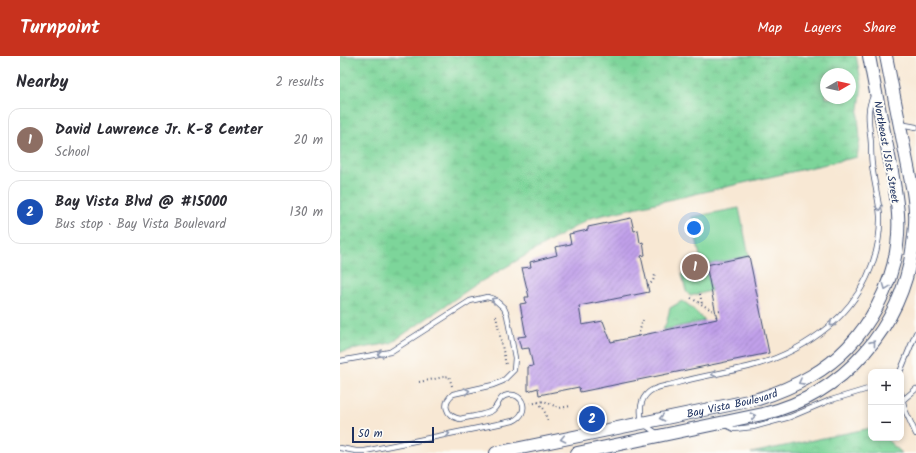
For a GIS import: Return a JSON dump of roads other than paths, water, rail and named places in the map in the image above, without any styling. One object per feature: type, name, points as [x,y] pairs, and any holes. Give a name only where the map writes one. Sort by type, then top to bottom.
[{"type":"street","name":"Northeast 151st Street","points":[[869,56],[895,186],[898,214],[896,250]]},
{"type":"street","name":"Northeast 151st Street","points":[[886,56],[916,214],[912,251],[905,282]]},
{"type":"street","points":[[876,91],[889,116],[900,124]]},
{"type":"street","name":"Bay Vista Boulevard","points":[[496,453],[758,398],[790,388],[812,376],[836,358],[863,329],[875,311],[885,289],[892,271],[896,250]]},
{"type":"street","name":"Bay Vista Boulevard","points":[[577,453],[721,423],[787,407],[812,395],[836,379],[860,358],[880,335],[894,309],[905,282]]},
{"type":"lane","points":[[660,436],[642,423],[640,412],[643,399],[649,392],[654,389],[693,378],[748,367],[777,357],[817,336],[848,309],[871,269],[879,238],[880,214],[871,158],[868,121],[870,101],[876,91]]},
{"type":"lane","name":"Northeast 151st Street","points":[[900,124],[915,127]]},
{"type":"lane","points":[[340,361],[390,352],[470,301],[487,297],[498,302],[504,308],[507,315],[515,358],[514,370],[503,381],[493,385],[453,394],[446,402],[448,411],[455,418],[489,412],[494,410],[501,398],[513,395],[520,399],[523,413],[520,417],[513,421],[365,451],[340,448]]},
{"type":"lane","points":[[901,369],[916,333]]},
{"type":"lane","points":[[721,423],[734,429],[753,427],[790,417],[828,401],[868,389]]},
{"type":"lane","points":[[904,399],[916,390]]},
{"type":"lane","points":[[904,405],[916,434]]},
{"type":"place","name":"David Lawrence Jr. K-8 Center","points":[[695,267]]},
{"type":"place","name":"Bay Vista Blvd @ #15000","points":[[592,419]]}]
